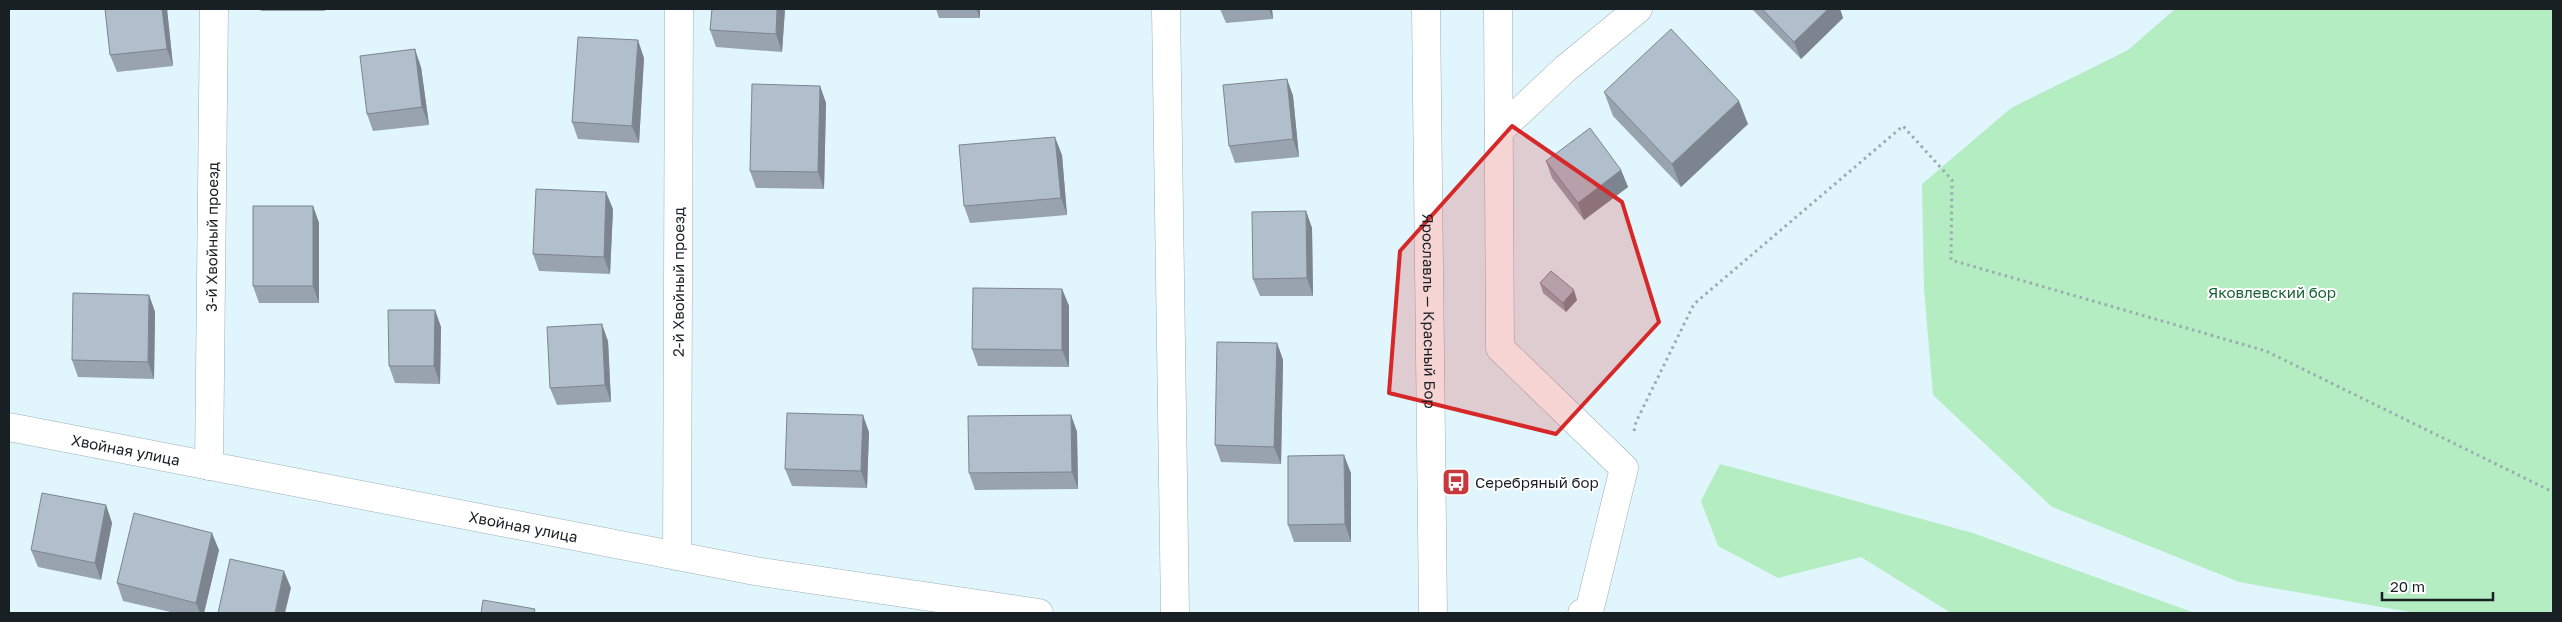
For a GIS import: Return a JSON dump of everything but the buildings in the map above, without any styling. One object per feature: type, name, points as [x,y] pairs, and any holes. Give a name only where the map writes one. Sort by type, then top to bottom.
[{"type":"street","name":"3-й Хвойный проезд","points":[[210,466],[214,9]]},
{"type":"street","name":"2-й Хвойный проезд","points":[[677,556],[679,9]]},
{"type":"street","points":[[1166,9],[1175,613]]},
{"type":"street","name":"Ярославль — Красный Бор","points":[[1426,9],[1433,613]]},
{"type":"street","points":[[1498,9],[1500,348],[1624,468],[1587,613]]},
{"type":"street","points":[[1498,131],[1565,69],[1638,9]]},
{"type":"street","name":"Хвойная улица","points":[[9,427],[755,571],[1039,613]]},
{"type":"path","points":[[1624,468],[1636,422],[1694,304],[1903,126],[1952,180],[1951,260],[2266,351],[2553,492]]},
{"type":"highlighted area","points":[[1512,126],[1622,202],[1659,322],[1556,434],[1389,393],[1400,251]]},
{"type":"green space","name":"Яковлевский бор","points":[[2175,9],[2553,9],[2553,613],[2415,613],[2239,582],[2052,507],[1933,395],[1924,289],[1922,184],[2011,108],[2128,50]]},
{"type":"green space","points":[[1720,464],[1973,533],[2195,613],[1951,613],[1861,557],[1778,578],[1718,546],[1701,501]]},
{"type":"place","name":"Серебряный бор","points":[[1456,482]]}]
